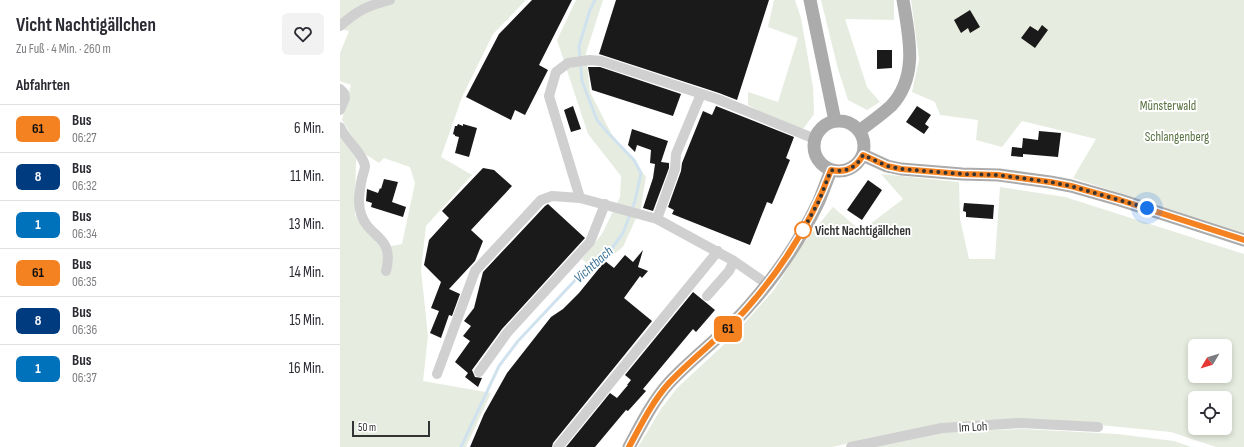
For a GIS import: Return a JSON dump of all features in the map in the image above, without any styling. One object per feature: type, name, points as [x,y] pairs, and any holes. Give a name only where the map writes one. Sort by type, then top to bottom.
[{"type":"main road","points":[[810,0],[835,121]]},
{"type":"main road","points":[[859,131],[890,106],[902,90],[907,78],[910,49],[903,0]]},
{"type":"main road","points":[[840,121],[851,124],[859,131],[863,138],[863,155],[860,161],[850,169],[843,171],[831,170],[818,161],[814,146],[815,139],[822,127],[828,123],[840,121]]},
{"type":"main road","points":[[863,155],[887,166],[901,169],[962,174],[998,175],[1071,186],[1120,200],[1244,240]]},
{"type":"main road","points":[[629,447],[653,404],[670,383],[727,330],[748,308],[783,263],[819,201],[831,170]]},
{"type":"street","points":[[340,26],[362,9],[373,4],[390,0]]},
{"type":"street","points":[[580,198],[549,96],[556,72],[568,63],[590,60],[600,62],[717,99],[815,139]]},
{"type":"street","points":[[340,89],[344,93],[345,98],[340,110]]},
{"type":"street","points":[[657,219],[675,169],[676,154],[701,94]]},
{"type":"street","points":[[340,127],[365,166],[359,206],[364,221],[378,235],[388,252],[389,262],[386,272]]},
{"type":"street","points":[[437,374],[475,271],[541,200],[552,196],[580,198],[657,219],[718,251],[767,284]]},
{"type":"street","points":[[479,372],[507,333],[590,242],[605,204]]},
{"type":"street","points":[[558,447],[718,251]]},
{"type":"street","points":[[707,296],[728,271],[734,261]]},
{"type":"street","name":"Im Loh","points":[[851,447],[942,428],[1020,423],[1098,427]]},
{"type":"green space","points":[[340,0],[526,0],[493,34],[462,97],[441,157],[472,175],[426,226],[421,270],[428,336],[423,381],[491,393],[466,447],[340,447],[340,133],[356,159],[355,215],[381,248],[402,244],[415,183],[410,167],[384,158],[379,163],[362,152],[342,120],[351,85],[340,81],[340,53],[349,31],[340,29]]},
{"type":"green space","points":[[576,0],[603,0],[586,53],[590,92],[611,133],[646,177],[641,207],[623,247],[595,270],[582,259],[602,234],[620,197],[621,176],[588,134],[557,40]]},
{"type":"green space","points":[[774,0],[795,0],[801,18],[813,87],[814,114],[803,129],[772,118],[748,105],[748,92],[778,102],[798,38],[768,27]]},
{"type":"green space","points":[[821,0],[894,0],[894,20],[845,19],[867,87],[880,102],[867,110],[848,100],[838,69]]},
{"type":"green space","name":"Münsterwald","points":[[911,0],[1244,0],[1244,233],[1073,178],[1096,139],[1022,121],[1002,147],[976,140],[978,120],[940,115],[935,102],[912,92],[919,59]]},
{"type":"green space","points":[[881,174],[959,182],[960,219],[969,259],[995,259],[1000,187],[1065,197],[1244,254],[1244,447],[1216,447],[1171,432],[1079,423],[905,431],[832,447],[638,447],[661,409],[677,388],[732,337],[774,290],[802,245],[833,207],[861,231],[903,199]]},
{"type":"green space","points":[[1023,429],[1117,434],[1174,441],[1191,447],[862,447],[951,431]]},
{"type":"building","points":[[532,0],[572,0],[539,65],[548,70],[525,115],[515,110],[511,120],[466,97],[499,34]]},
{"type":"building","points":[[616,0],[769,0],[737,100],[599,54]]},
{"type":"building","points":[[970,10],[980,27],[970,33],[968,28],[961,33],[954,20]]},
{"type":"building","points":[[1042,25],[1048,30],[1035,48],[1021,38],[1030,26],[1038,31]]},
{"type":"building","points":[[877,50],[892,50],[892,68],[877,69]]},
{"type":"building","points":[[588,67],[600,67],[681,94],[673,116],[592,90]]},
{"type":"building","points":[[573,106],[581,129],[571,132],[564,110]]},
{"type":"building","points":[[716,106],[794,137],[786,158],[790,160],[772,204],[767,202],[750,245],[672,214],[674,210],[668,207],[681,171],[682,163],[703,111],[712,115]]},
{"type":"building","points":[[917,106],[931,115],[925,124],[929,127],[924,134],[906,122]]},
{"type":"building","points":[[458,124],[477,128],[469,157],[455,153],[459,137],[453,134],[455,126]]},
{"type":"building","points":[[632,129],[668,141],[661,162],[669,163],[669,168],[653,211],[643,208],[653,178],[655,164],[650,163],[651,150],[637,145],[635,152],[628,145]]},
{"type":"building","points":[[1039,131],[1061,133],[1058,157],[1023,154],[1023,157],[1011,156],[1012,147],[1022,148],[1023,138],[1038,140]]},
{"type":"building","points":[[483,168],[494,170],[512,186],[471,230],[483,241],[475,261],[449,289],[460,294],[452,316],[449,315],[441,338],[430,333],[439,311],[431,308],[441,282],[424,265],[429,240],[449,218],[442,211]]},
{"type":"building","points":[[384,179],[398,182],[392,202],[406,207],[403,217],[371,207],[372,203],[366,201],[367,189],[378,193]]},
{"type":"building","points":[[868,180],[882,190],[862,220],[847,210]]},
{"type":"building","points":[[964,203],[994,205],[993,219],[966,217],[966,212],[963,211]]},
{"type":"building","points":[[548,204],[585,238],[502,329],[472,370],[475,377],[482,378],[478,387],[465,377],[468,373],[455,362],[470,341],[463,336],[471,326],[464,321],[474,308],[483,272]]},
{"type":"building","points":[[643,250],[638,267],[648,271],[642,278],[640,276],[624,298],[652,321],[553,443],[552,447],[470,447],[484,414],[507,373],[551,317],[563,309],[579,293],[605,261],[614,268],[625,255],[633,262]]},
{"type":"building","points":[[693,292],[715,310],[696,332],[693,329],[643,389],[646,391],[628,411],[626,410],[595,447],[566,447],[610,393],[617,398],[628,385],[631,380],[625,375]]},
{"type":"waterway","name":"Vichtbach","points":[[461,447],[499,366],[518,341],[580,275],[612,248],[623,233],[635,201],[641,173],[634,160],[597,120],[582,81],[579,46],[590,10],[595,0]]},
{"type":"bus line","name":"61","points":[[629,447],[639,427],[661,393],[727,330],[748,308],[775,274],[797,241],[819,201],[831,170],[837,172],[850,169],[860,161],[863,155],[876,162],[901,169],[962,174],[998,175],[1071,186],[1120,200],[1244,240]]},
{"type":"place","name":"Vicht Nachtigällchen","points":[[803,230]]},
{"type":"route","points":[[803,230],[802,232],[819,201],[831,170],[837,172],[850,169],[860,161],[863,155],[876,162],[901,169],[962,174],[998,175],[1050,182],[1071,186],[1147,208]]},
{"type":"park label","name":"Schlangenberg","points":[[1177,136]]}]
